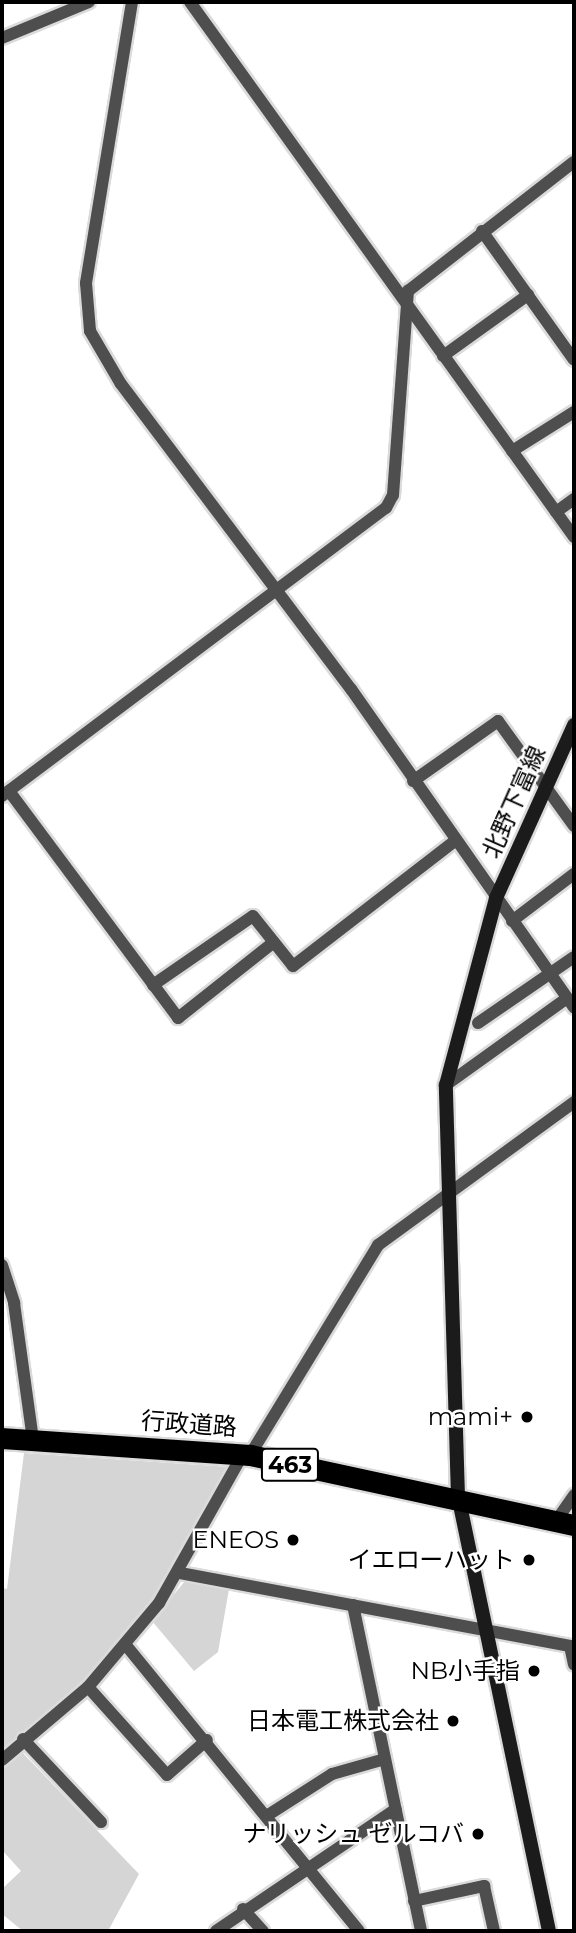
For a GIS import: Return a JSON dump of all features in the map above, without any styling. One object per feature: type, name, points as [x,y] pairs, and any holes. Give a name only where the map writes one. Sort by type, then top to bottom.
[{"type":"highway","name":"行政道路","points":[[2,1438],[246,1455],[458,1497],[565,1523]]},
{"type":"street","points":[[2,38],[89,2]]},
{"type":"street","points":[[132,2],[86,283],[90,331],[121,384],[279,592],[570,1003],[446,1085]]},
{"type":"street","points":[[190,2],[574,537]]},
{"type":"street","points":[[274,942],[178,1018],[5,794],[116,706],[149,690],[374,520],[393,495],[405,304],[415,284],[574,162]]},
{"type":"street","points":[[482,231],[574,360]]},
{"type":"street","points":[[443,356],[528,295]]},
{"type":"street","points":[[512,451],[574,412]]},
{"type":"street","points":[[556,512],[574,499]]},
{"type":"street","points":[[413,781],[498,721],[574,826]]},
{"type":"street","name":"北野下富線","points":[[549,1931],[458,1497],[445,1195],[446,1085],[496,898],[574,725]]},
{"type":"street","points":[[153,985],[253,916],[293,966],[455,841]]},
{"type":"street","points":[[512,921],[574,874]]},
{"type":"street","points":[[478,1023],[574,957]]},
{"type":"street","points":[[2,1760],[88,1687],[180,1573],[246,1455],[378,1245],[574,1102]]},
{"type":"street","points":[[2,1265],[14,1303],[33,1440]]},
{"type":"street","points":[[565,1523],[574,1495]]},
{"type":"street","points":[[180,1573],[485,1628],[572,1647],[574,1665]]},
{"type":"street","points":[[353,1605],[420,1927],[408,1931]]},
{"type":"street","points":[[125,1644],[309,1864],[359,1931]]},
{"type":"street","points":[[88,1687],[167,1775],[207,1740]]},
{"type":"street","points":[[23,1740],[101,1822]]},
{"type":"street","points":[[268,1815],[332,1774],[385,1759]]},
{"type":"street","points":[[216,1931],[309,1864],[396,1809]]},
{"type":"street","points":[[414,1901],[484,1886],[494,1931]]},
{"type":"street","points":[[243,1909],[263,1931]]},
{"type":"shaded area","points":[[24,1453],[230,1467],[166,1586],[86,1681],[2,1753],[2,1588],[7,1589]]},
{"type":"shaded area","points":[[185,1581],[229,1589],[218,1652],[194,1671],[152,1621]]},
{"type":"shaded area","points":[[20,1750],[139,1874],[108,1931],[23,1931],[2,1914],[2,1889],[21,1871],[2,1850],[2,1769]]},
{"type":"place","name":"mami+","points":[[527,1417]]},
{"type":"place","name":"ENEOS","points":[[293,1540]]},
{"type":"place","name":"イエローハット","points":[[529,1560]]},
{"type":"place","name":"NB小手指","points":[[534,1671]]},
{"type":"place","name":"日本電工株式会社","points":[[453,1721]]},
{"type":"place","name":"ナリッシュ ゼルコバ","points":[[478,1834]]}]
